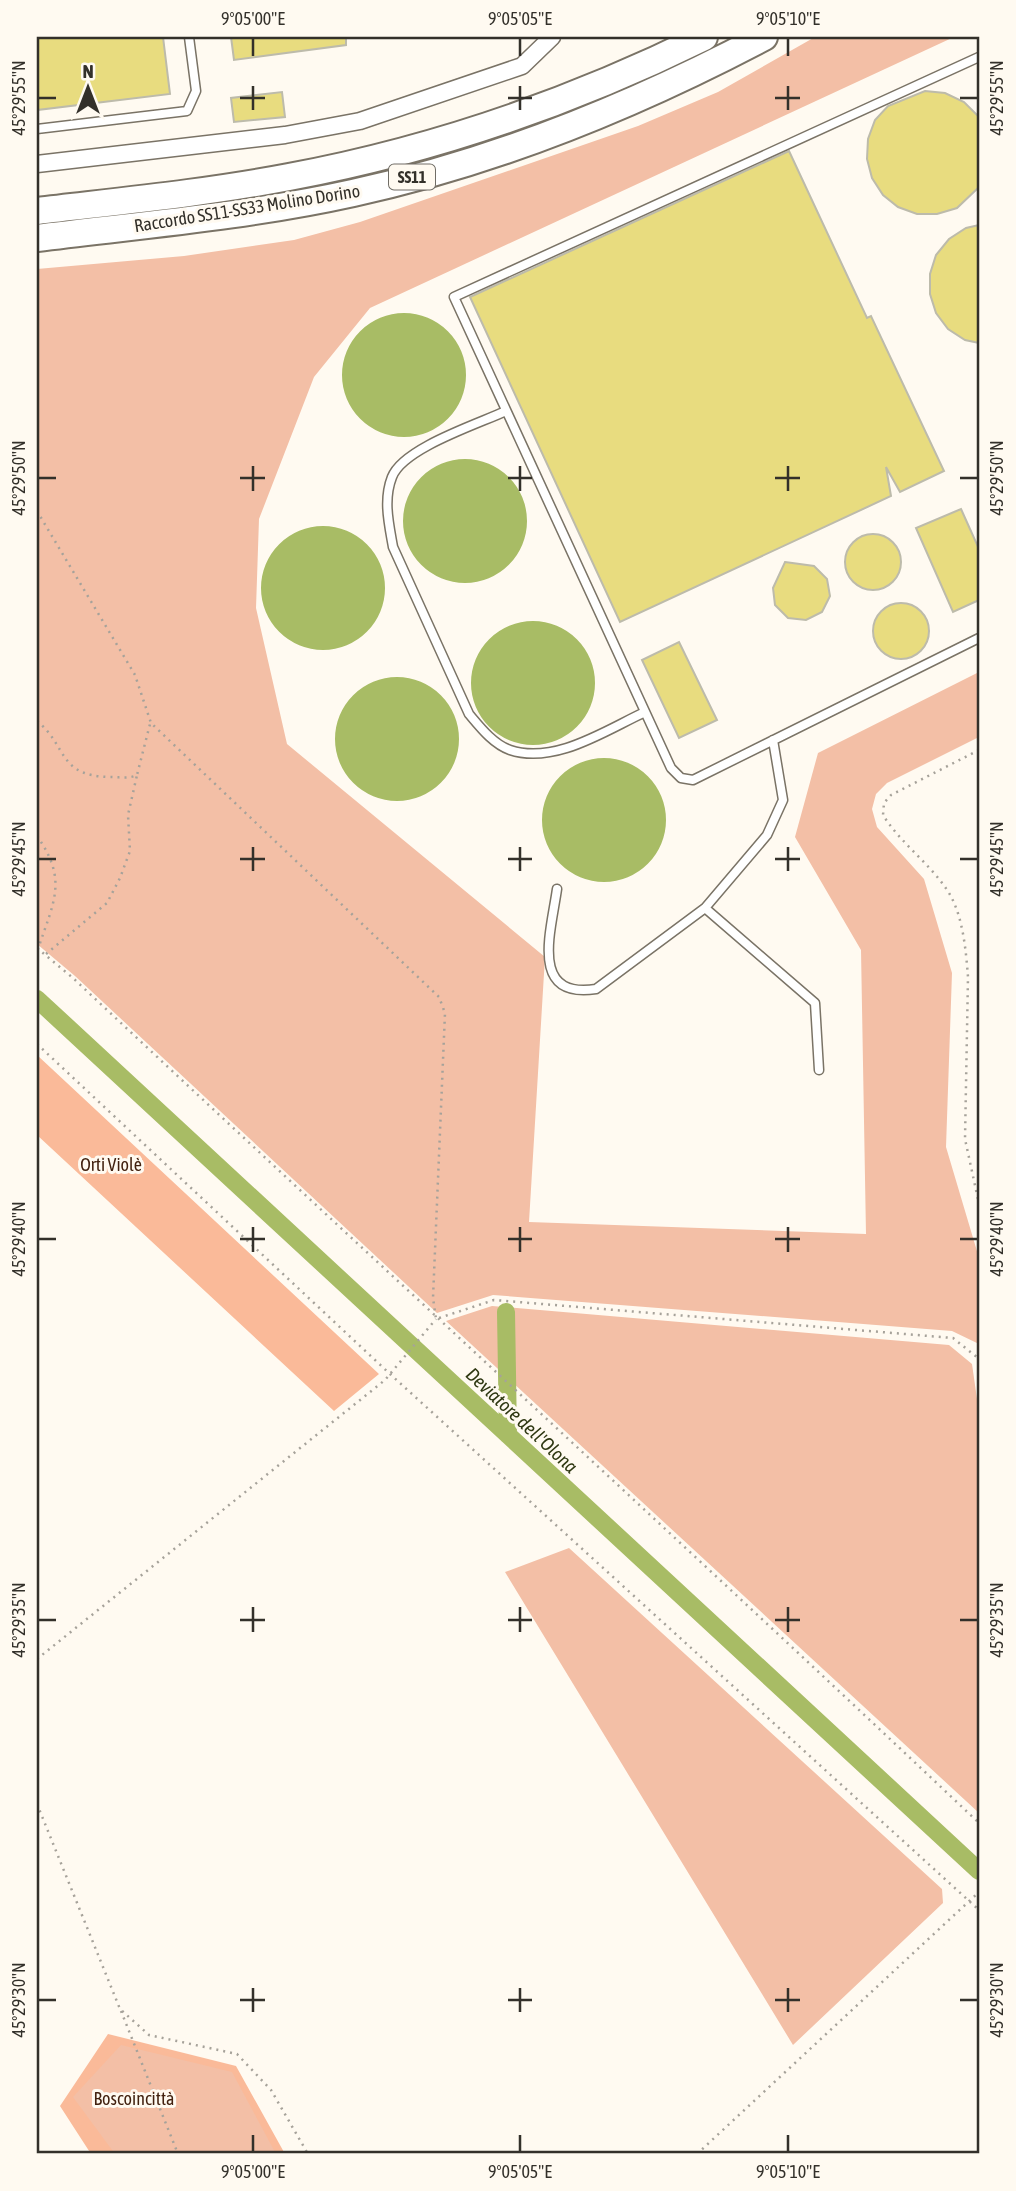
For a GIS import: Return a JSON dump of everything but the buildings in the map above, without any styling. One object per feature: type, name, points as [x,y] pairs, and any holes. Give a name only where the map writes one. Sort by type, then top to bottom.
[{"type":"highway","name":"Raccordo SS11-SS33 Molino Dorino","points":[[37,211],[220,189],[357,163],[424,146],[553,104],[704,37]]},
{"type":"highway","name":"Raccordo SS11-SS33 Molino Dorino","points":[[37,238],[190,219],[353,193],[521,144],[609,111],[698,72],[764,37]]},
{"type":"street","points":[[37,164],[285,135],[360,121],[522,66],[552,37]]},
{"type":"lane","points":[[37,130],[187,111],[196,91],[189,37]]},
{"type":"lane","points":[[979,57],[454,297],[671,768],[681,778],[693,780],[979,638]]},
{"type":"lane","points":[[506,411],[406,457],[392,476],[388,497],[388,519],[393,547],[469,714],[486,735],[509,750],[539,753],[565,748],[645,712]]},
{"type":"lane","points":[[557,889],[549,950],[552,978],[561,987],[576,992],[596,989],[705,908],[767,835],[783,800],[773,740]]},
{"type":"lane","points":[[705,908],[814,1003],[819,1070]]},
{"type":"path","points":[[37,511],[135,675],[151,723],[439,997],[445,1013],[433,1298],[436,1319]]},
{"type":"path","points":[[37,721],[53,738],[62,757],[80,771],[106,777],[137,775]]},
{"type":"path","points":[[44,955],[107,903],[120,878],[130,851],[128,815],[151,723]]},
{"type":"path","points":[[979,750],[891,795],[884,803],[883,815],[950,894],[957,910],[968,977],[965,1139],[967,1162],[979,1204]]},
{"type":"path","points":[[37,836],[57,871],[55,894],[37,948],[436,1319],[712,1570],[979,1823]]},
{"type":"path","points":[[37,1044],[390,1374],[979,1910]]},
{"type":"path","points":[[37,1659],[390,1374],[419,1335],[436,1319],[494,1300],[953,1338],[979,1357],[979,1368]]},
{"type":"path","points":[[37,1804],[178,2154]]},
{"type":"path","points":[[697,2154],[979,1892]]},
{"type":"path","points":[[120,2009],[149,2035],[237,2054],[271,2090],[308,2154]]},
{"type":"green space","points":[[815,37],[954,37],[370,308],[314,377],[259,519],[256,608],[287,744],[545,957],[529,1222],[866,1234],[861,950],[795,837],[818,753],[979,672],[979,737],[887,783],[876,794],[872,809],[877,827],[924,879],[952,973],[946,1147],[979,1258],[979,1344],[952,1331],[493,1295],[437,1313],[75,976],[37,944],[37,269],[184,256],[294,240],[360,222],[638,126],[718,92]]},
{"type":"green space","name":"Orti Violè","points":[[37,1055],[379,1374],[334,1411],[37,1135]]},
{"type":"green space","points":[[492,1306],[949,1345],[972,1364],[979,1413],[979,1813],[446,1321]]},
{"type":"green space","points":[[569,1548],[942,1889],[943,1903],[793,2045],[505,1572]]},
{"type":"green space","name":"Boscoincittà","points":[[108,2034],[236,2066],[285,2154],[91,2154],[60,2106]]},
{"type":"green space","name":"Boscoincittà","points":[[121,2045],[232,2072],[276,2154],[115,2154],[73,2097]]},
{"type":"shaded area","points":[[404,313],[428,318],[448,331],[461,351],[466,375],[461,399],[448,419],[428,432],[404,437],[380,432],[360,419],[347,399],[342,375],[347,351],[360,331],[380,318]]},
{"type":"shaded area","points":[[465,459],[489,464],[509,477],[522,497],[527,521],[522,545],[509,565],[489,578],[465,583],[441,578],[421,565],[408,545],[403,521],[408,497],[421,477],[441,464]]},
{"type":"shaded area","points":[[323,526],[347,531],[367,544],[380,564],[385,588],[380,612],[367,632],[347,645],[323,650],[299,645],[279,632],[266,612],[261,588],[266,564],[279,544],[299,531]]},
{"type":"shaded area","points":[[533,621],[557,626],[577,639],[590,659],[595,683],[590,707],[577,727],[557,740],[533,745],[509,740],[489,727],[476,707],[471,683],[476,659],[489,639],[509,626]]},
{"type":"shaded area","points":[[397,677],[421,682],[441,695],[454,715],[459,739],[454,763],[441,783],[421,796],[397,801],[373,796],[353,783],[340,763],[335,739],[340,715],[353,695],[373,682]]},
{"type":"shaded area","points":[[604,758],[628,763],[648,776],[661,796],[666,820],[661,844],[648,864],[628,877],[604,882],[580,877],[560,864],[547,844],[542,820],[547,796],[560,776],[580,763]]},
{"type":"waterway","name":"Deviatore dell'Olona","points":[[37,999],[979,1871]]},
{"type":"waterway","points":[[506,1312],[508,1435]]}]
